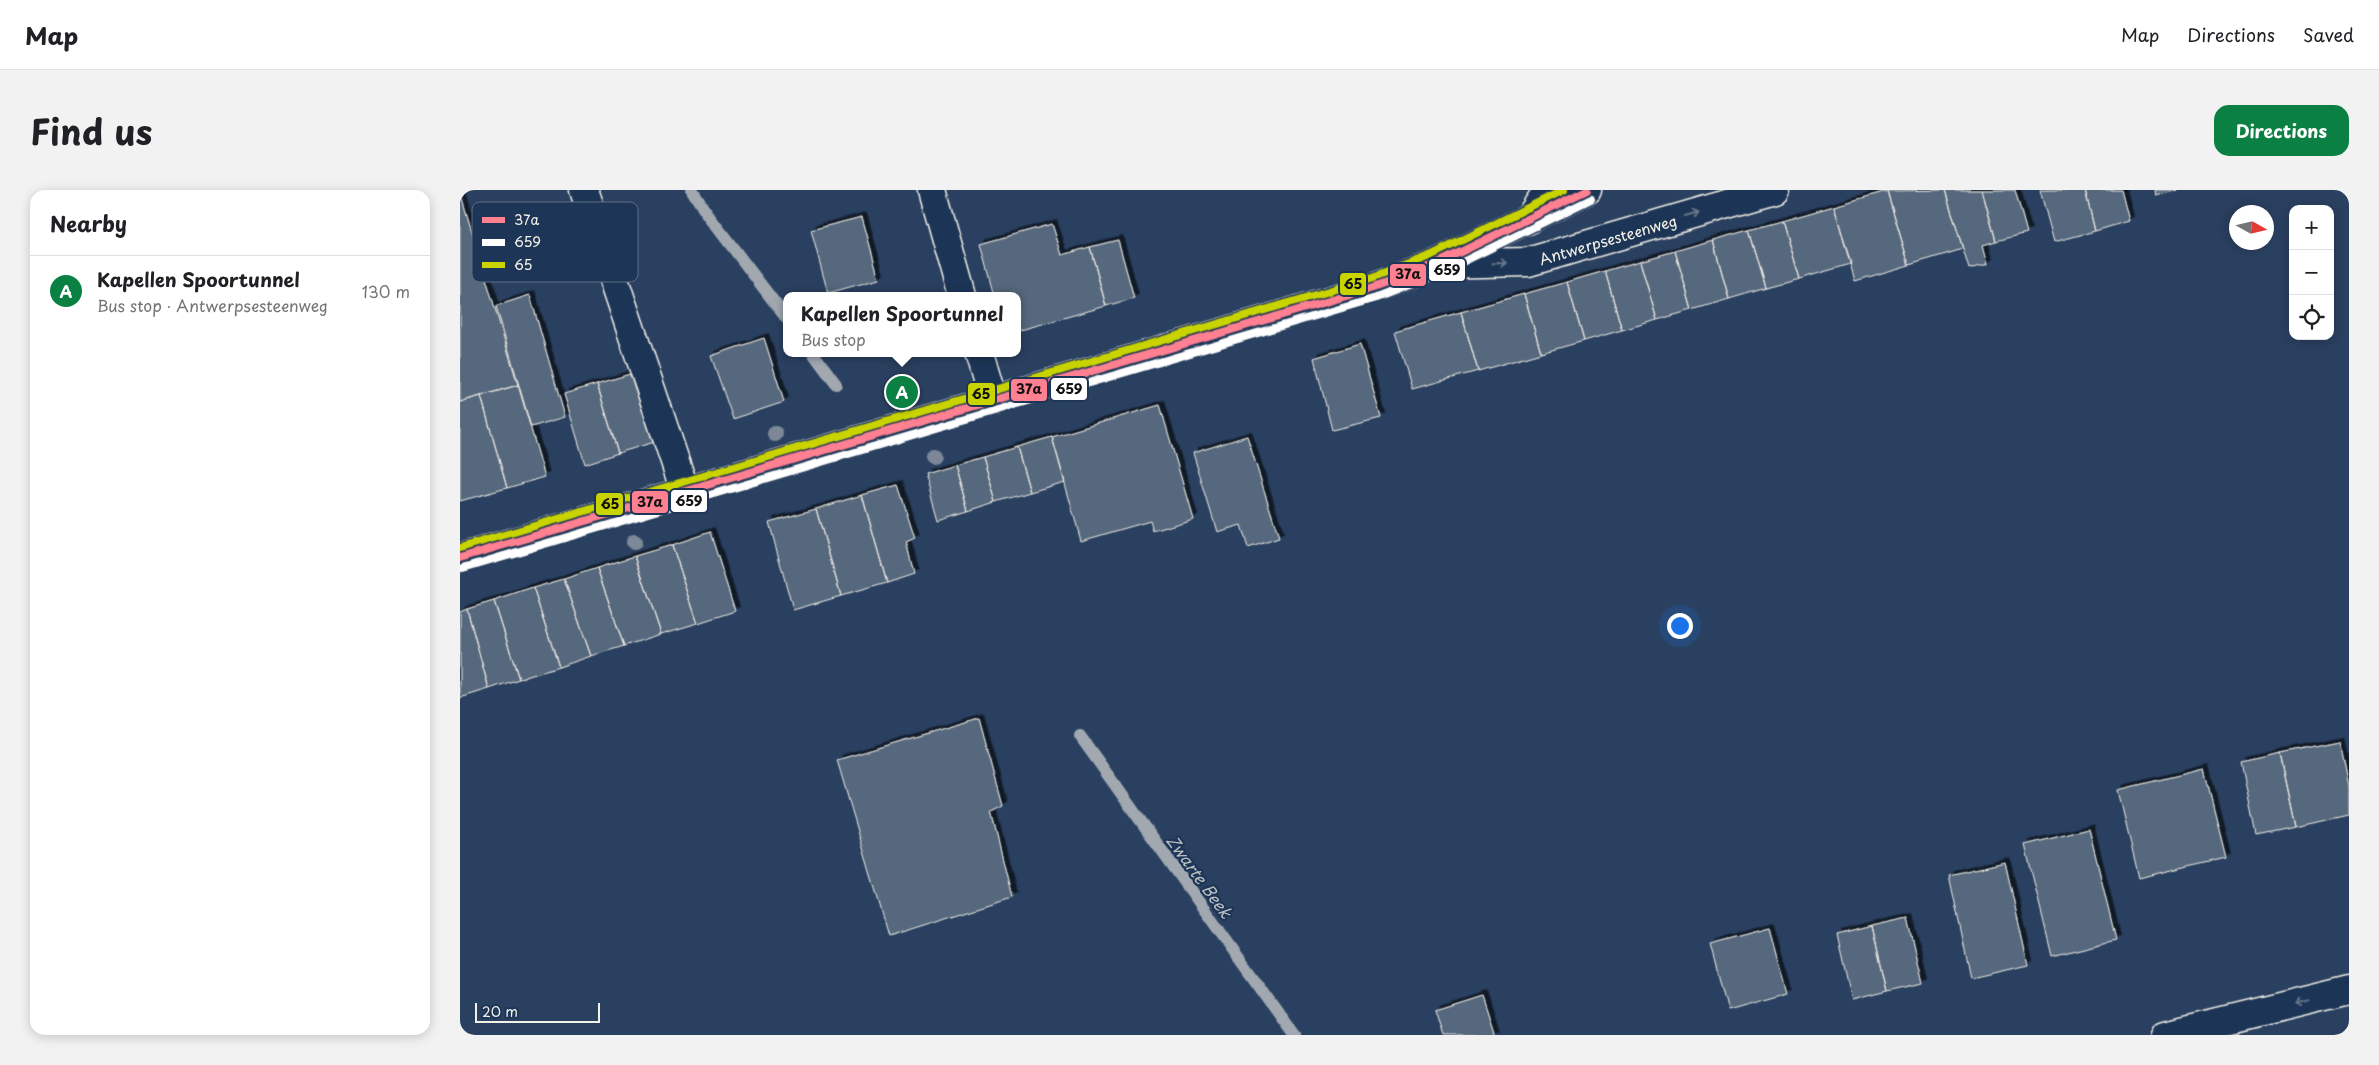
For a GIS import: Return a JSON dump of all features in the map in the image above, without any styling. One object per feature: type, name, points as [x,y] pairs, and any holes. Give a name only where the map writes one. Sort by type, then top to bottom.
[{"type":"main road","points":[[584,190],[588,202]]},
{"type":"main road","points":[[932,190],[961,292]]},
{"type":"main road","points":[[1528,220],[1548,190]]},
{"type":"main road","name":"Antwerpsesteenweg","points":[[460,558],[1372,288],[1436,264],[1587,190]]},
{"type":"main road","name":"Antwerpsesteenweg","points":[[1436,264],[1528,262],[1776,190]]},
{"type":"main road","points":[[615,282],[685,492]]},
{"type":"main road","points":[[980,357],[993,401]]},
{"type":"main road","points":[[2165,1035],[2198,1031],[2349,990]]},
{"type":"building","points":[[1945,190],[1982,190],[1996,241],[1983,245],[1988,264],[1969,269]]},
{"type":"building","points":[[1945,190],[1963,249],[1909,265],[1887,191]]},
{"type":"building","points":[[1982,190],[2015,190],[2027,233],[1996,241]]},
{"type":"building","points":[[2040,190],[2085,190],[2095,231],[2054,242]]},
{"type":"building","points":[[2085,190],[2121,190],[2129,221],[2095,231]]},
{"type":"building","points":[[2155,190],[2178,190],[2156,196]]},
{"type":"building","points":[[1887,191],[1909,265],[1855,281],[1834,206]]},
{"type":"building","points":[[460,192],[472,232],[472,282],[487,282],[518,385],[460,402]]},
{"type":"building","points":[[1834,206],[1851,264],[1799,279],[1782,221]]},
{"type":"building","points":[[862,217],[879,279],[828,292],[811,230]]},
{"type":"building","points":[[1782,221],[1799,279],[1766,288],[1749,230]]},
{"type":"building","points":[[1052,224],[1062,255],[1090,247],[1106,306],[1021,330],[1021,292],[994,292],[981,244]]},
{"type":"building","points":[[1749,230],[1766,288],[1729,299],[1713,240]]},
{"type":"building","points":[[1118,240],[1134,298],[1106,306],[1090,247]]},
{"type":"building","points":[[1713,240],[1729,299],[1692,310],[1675,251]]},
{"type":"building","points":[[1675,251],[1692,310],[1657,320],[1640,261]]},
{"type":"building","points":[[1640,261],[1657,320],[1622,330],[1605,271]]},
{"type":"building","points":[[1605,271],[1622,330],[1584,341],[1567,282]]},
{"type":"building","points":[[1567,282],[1584,341],[1541,353],[1524,294]]},
{"type":"building","points":[[1524,294],[1541,353],[1478,371],[1461,312]]},
{"type":"building","points":[[530,295],[565,417],[531,427],[496,306]]},
{"type":"building","points":[[1461,312],[1478,371],[1412,389],[1395,331]]},
{"type":"building","points":[[764,338],[784,402],[733,419],[711,356]]},
{"type":"building","points":[[1360,344],[1381,418],[1332,430],[1314,358]]},
{"type":"building","points":[[640,371],[661,440],[618,453],[597,384]]},
{"type":"building","points":[[597,384],[618,453],[585,464],[564,394]]},
{"type":"building","points":[[518,385],[545,477],[507,488],[481,396]]},
{"type":"building","points":[[481,396],[507,488],[460,501],[460,402]]},
{"type":"building","points":[[1160,405],[1193,519],[1153,531],[1150,521],[1081,541],[1052,437]]},
{"type":"building","points":[[1247,436],[1279,538],[1248,548],[1241,525],[1217,532],[1193,453]]},
{"type":"building","points":[[1052,437],[1065,482],[1030,492],[1017,447]]},
{"type":"building","points":[[1017,447],[1030,492],[996,502],[983,457]]},
{"type":"building","points":[[983,457],[996,502],[968,511],[955,465]]},
{"type":"building","points":[[955,465],[968,511],[938,520],[925,474]]},
{"type":"building","points":[[898,485],[915,538],[906,542],[914,574],[887,583],[862,495]]},
{"type":"building","points":[[862,495],[887,583],[841,596],[816,509]]},
{"type":"building","points":[[816,509],[841,596],[793,610],[769,522]]},
{"type":"building","points":[[710,532],[735,611],[698,623],[672,545]]},
{"type":"building","points":[[672,545],[698,623],[661,634],[635,556]]},
{"type":"building","points":[[635,556],[661,634],[624,646],[597,568]]},
{"type":"building","points":[[597,568],[624,646],[591,656],[564,579]]},
{"type":"building","points":[[564,579],[591,656],[559,667],[533,588]]},
{"type":"building","points":[[533,588],[559,667],[519,679],[494,601]]},
{"type":"building","points":[[494,601],[519,679],[489,689],[467,609]]},
{"type":"building","points":[[467,609],[489,689],[460,698],[460,612]]},
{"type":"building","points":[[979,718],[1003,806],[991,812],[1012,897],[889,936],[837,760]]},
{"type":"building","points":[[2340,741],[2349,786],[2349,815],[2296,827],[2280,753]]},
{"type":"building","points":[[2280,753],[2296,827],[2256,835],[2241,762]]},
{"type":"building","points":[[2204,769],[2226,857],[2139,878],[2118,790]]},
{"type":"building","points":[[2089,829],[2116,940],[2052,956],[2025,845]]},
{"type":"building","points":[[2005,862],[2028,965],[1971,978],[1949,875]]},
{"type":"building","points":[[1908,918],[1923,983],[1887,991],[1872,926]]},
{"type":"building","points":[[1872,926],[1887,991],[1852,1000],[1837,935]]},
{"type":"building","points":[[1770,928],[1788,994],[1728,1011],[1710,944]]},
{"type":"building","points":[[1482,995],[1495,1035],[1443,1035],[1435,1010]]},
{"type":"waterway","name":"Zwarte Beek","points":[[692,190],[705,211],[783,314]]},
{"type":"waterway","name":"Zwarte Beek","points":[[816,357],[836,384]]},
{"type":"waterway","name":"Zwarte Beek","points":[[1080,736],[1294,1035]]},
{"type":"transit line","name":"65","points":[[460,548],[1370,279],[1432,255],[1564,190]]},
{"type":"transit line","name":"37a","points":[[460,558],[1373,288],[1436,264],[1587,190]]},
{"type":"transit line","name":"659","points":[[463,568],[1376,298],[1440,273],[1591,199]]},
{"type":"place","name":"Kapellen Spoortunnel","points":[[902,392]]}]
